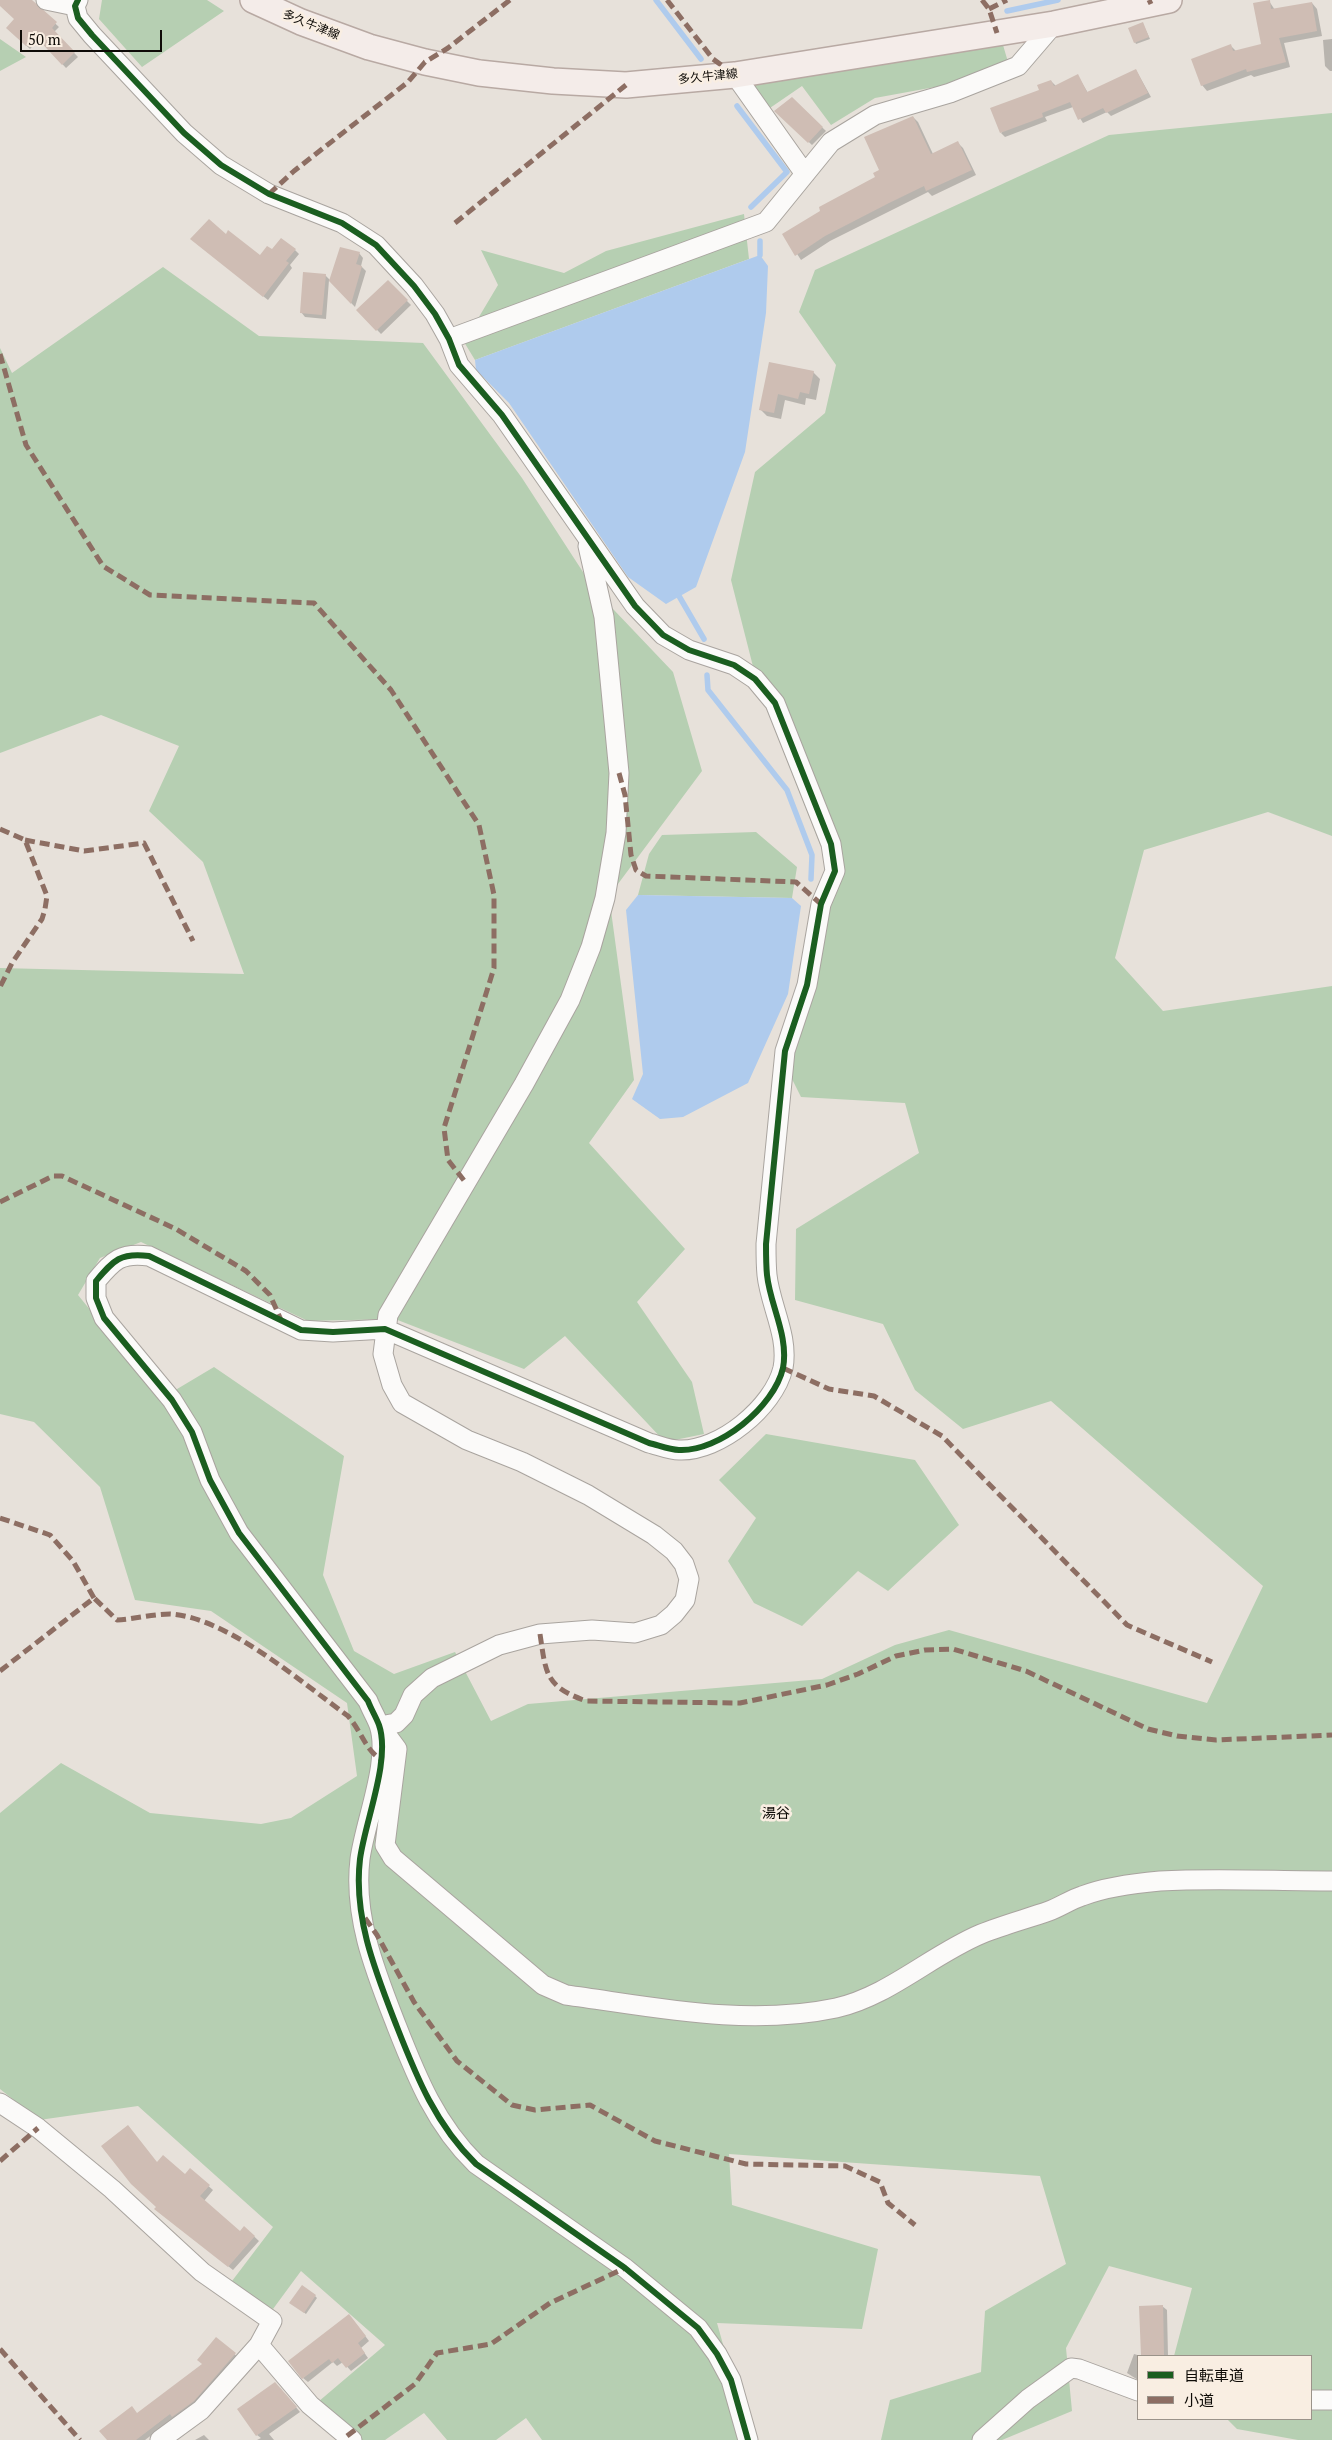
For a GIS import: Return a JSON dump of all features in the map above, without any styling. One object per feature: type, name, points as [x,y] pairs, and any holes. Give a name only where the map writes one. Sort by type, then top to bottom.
[{"type":"main road","name":"多久牛津線","points":[[253,0],[301,22],[369,47],[425,62],[478,73],[553,81],[626,85],[735,75],[1054,24],[1169,0]]},
{"type":"street","points":[[46,0],[76,3],[78,18],[92,35],[184,134],[221,165],[270,194],[342,224],[376,245],[414,286],[435,314],[449,339],[458,365],[502,415],[635,606],[662,635],[689,650],[734,666],[755,678],[775,703],[831,844],[835,871],[821,904],[807,985],[785,1052],[766,1244],[767,1275],[782,1337],[783,1368],[770,1397],[738,1430],[711,1444],[679,1450],[649,1443],[385,1329],[333,1332],[300,1330],[148,1256],[132,1254],[113,1261],[96,1281],[96,1298],[104,1318],[172,1400],[192,1432],[210,1480],[239,1533],[368,1701],[380,1726],[397,1749],[386,1845],[393,1858],[543,1985],[566,1995],[726,2016],[782,2015],[834,2008],[860,2002],[908,1976],[949,1948],[982,1933],[1050,1910],[1083,1896],[1159,1881],[1332,1881]]},
{"type":"street","points":[[449,339],[766,222],[831,142],[875,116],[950,93],[1018,66],[1054,24]]},
{"type":"street","points":[[735,75],[805,174]]},
{"type":"street","points":[[380,1726],[396,1723],[404,1715],[413,1695],[432,1678],[499,1645],[540,1634],[592,1630],[635,1633],[661,1624],[674,1614],[685,1600],[689,1579],[684,1564],[674,1551],[654,1536],[588,1495],[522,1462],[468,1440],[402,1403],[392,1385],[383,1354],[388,1315],[524,1084],[570,1000],[591,947],[605,898],[616,833],[619,773],[604,617],[584,533]]},
{"type":"street","points":[[380,1726],[382,1760],[360,1860],[360,1912],[375,1972],[430,2104],[457,2146],[476,2164],[625,2268],[698,2328],[718,2354],[731,2380],[748,2440]]},
{"type":"street","points":[[0,2103],[38,2128],[112,2189],[202,2272],[272,2322],[259,2345],[201,2410],[160,2440]]},
{"type":"street","points":[[259,2345],[310,2405],[352,2440]]},
{"type":"street","points":[[982,2440],[1021,2405],[1071,2368],[1079,2369],[1137,2391]]},
{"type":"street","points":[[1312,2400],[1332,2400]]},
{"type":"green space","points":[[102,0],[207,0],[224,11],[142,67],[99,19]]},
{"type":"green space","points":[[0,39],[26,57],[0,71]]},
{"type":"green space","points":[[1003,45],[1008,62],[946,85],[875,98],[831,125],[802,86],[767,110],[753,85]]},
{"type":"green space","points":[[1332,113],[1332,836],[1268,812],[1144,850],[1115,958],[1163,1011],[1332,986],[1332,2440],[1298,2440],[1237,2429],[1228,2420],[1312,2420],[1312,2355],[1174,2355],[1192,2288],[1109,2266],[1066,2348],[1072,2411],[1002,2440],[881,2440],[890,2400],[981,2372],[985,2311],[1066,2264],[1040,2176],[729,2154],[732,2205],[878,2249],[862,2329],[717,2323],[750,2440],[542,2440],[526,2418],[496,2440],[447,2440],[424,2413],[385,2440],[360,2440],[318,2402],[385,2345],[301,2271],[273,2309],[229,2285],[273,2227],[138,2106],[39,2120],[0,2089],[0,1813],[61,1763],[150,1813],[261,1824],[291,1818],[357,1776],[347,1703],[211,1611],[135,1600],[100,1487],[34,1422],[0,1414],[0,968],[244,974],[203,862],[149,811],[179,746],[101,715],[0,753],[0,348],[12,373],[163,267],[259,336],[423,343],[522,478],[594,589],[673,672],[702,771],[609,896],[634,1080],[589,1143],[685,1249],[637,1302],[692,1382],[704,1434],[665,1442],[565,1336],[524,1369],[395,1319],[308,1321],[141,1242],[100,1258],[78,1295],[162,1398],[214,1367],[344,1456],[323,1575],[354,1651],[394,1674],[455,1652],[491,1721],[528,1704],[822,1679],[895,1645],[949,1630],[1207,1703],[1263,1586],[1051,1401],[963,1429],[915,1390],[883,1324],[795,1300],[796,1229],[919,1153],[905,1103],[801,1097],[778,1051],[835,882],[759,690],[731,580],[755,472],[825,413],[836,365],[799,312],[815,270],[1109,135]]},
{"type":"green space","points":[[744,214],[749,259],[475,360],[464,342],[498,285],[481,250],[564,273],[606,251]]},
{"type":"green space","points":[[756,832],[797,867],[792,898],[638,895],[649,854],[662,835]]},
{"type":"green space","points":[[766,1434],[915,1460],[959,1525],[888,1591],[858,1571],[802,1626],[754,1603],[728,1561],[756,1518],[719,1480]]},
{"type":"water","points":[[760,255],[768,266],[766,313],[745,452],[696,587],[666,604],[628,577],[509,403],[476,370],[475,360]]},
{"type":"water","points":[[638,895],[792,898],[801,906],[788,994],[748,1083],[683,1117],[660,1119],[632,1099],[643,1074],[626,910]]},
{"type":"building","points":[[0,0],[32,0],[57,22],[52,28],[75,52],[62,65],[35,36],[26,46],[6,28],[14,19],[0,6]]},
{"type":"building","points":[[1270,0],[1271,9],[1312,2],[1317,31],[1279,38],[1286,62],[1247,72],[1246,69],[1201,86],[1191,59],[1231,44],[1233,51],[1261,44],[1253,3]]},
{"type":"building","points":[[1143,22],[1149,37],[1134,43],[1128,28]]},
{"type":"building","points":[[1136,69],[1148,93],[1106,113],[1103,108],[1078,120],[1070,102],[1042,113],[1043,117],[1000,133],[990,108],[1039,90],[1037,85],[1051,80],[1054,86],[1078,74],[1087,92]]},
{"type":"building","points":[[792,97],[823,127],[808,143],[774,111]]},
{"type":"building","points":[[913,116],[931,154],[958,141],[972,170],[926,191],[924,186],[889,203],[825,236],[795,256],[782,234],[820,211],[819,207],[875,177],[873,173],[879,170],[864,137]]},
{"type":"building","points":[[209,219],[226,234],[228,230],[260,255],[267,246],[272,249],[281,238],[296,249],[286,261],[289,263],[263,297],[190,239]]},
{"type":"building","points":[[340,247],[360,252],[356,264],[362,266],[351,304],[329,281]]},
{"type":"building","points":[[303,272],[326,274],[322,315],[300,313]]},
{"type":"building","points":[[388,280],[408,300],[376,331],[356,310]]},
{"type":"building","points":[[769,362],[814,371],[809,394],[800,392],[798,399],[778,394],[774,413],[759,410]]},
{"type":"building","points":[[128,2125],[157,2162],[163,2155],[185,2174],[190,2168],[210,2185],[200,2196],[240,2231],[244,2226],[255,2236],[228,2267],[154,2209],[156,2207],[131,2184],[101,2146]]},
{"type":"building","points":[[302,2285],[316,2295],[304,2313],[289,2303]]},
{"type":"building","points":[[1163,2305],[1164,2355],[1141,2355],[1139,2306]]},
{"type":"building","points":[[349,2314],[366,2336],[358,2343],[365,2353],[346,2368],[338,2358],[332,2363],[329,2359],[302,2379],[288,2361]]},
{"type":"building","points":[[216,2337],[236,2353],[194,2401],[172,2417],[170,2414],[136,2440],[107,2440],[99,2431],[132,2406],[137,2413],[202,2364],[197,2360]]},
{"type":"building","points":[[275,2382],[297,2407],[256,2436],[237,2409]]},
{"type":"waterway","points":[[656,0],[701,59]]},
{"type":"waterway","points":[[1007,11],[1058,0]]},
{"type":"waterway","points":[[737,106],[787,172],[751,207]]},
{"type":"waterway","points":[[760,241],[760,255]]},
{"type":"waterway","points":[[679,596],[704,639]]},
{"type":"waterway","points":[[707,675],[708,690],[787,790],[812,855],[811,879]]},
{"type":"marked path","points":[[269,194],[294,171],[408,82],[425,62],[448,48],[510,0]]},
{"type":"marked path","points":[[667,0],[713,59],[735,75]]},
{"type":"marked path","points":[[982,0],[989,9],[997,33]]},
{"type":"marked path","points":[[989,9],[1007,0]]},
{"type":"marked path","points":[[1149,0],[1151,4]]},
{"type":"marked path","points":[[455,223],[626,85]]},
{"type":"marked path","points":[[0,354],[26,445],[103,566],[150,595],[314,603],[391,690],[479,825],[494,895],[494,968],[444,1128],[448,1160],[466,1183]]},
{"type":"marked path","points":[[619,773],[625,795],[631,855],[636,870],[646,876],[796,882],[821,904]]},
{"type":"marked path","points":[[0,829],[25,840],[47,896],[42,919],[12,963],[0,987]]},
{"type":"marked path","points":[[25,840],[84,851],[144,843],[193,941]]},
{"type":"marked path","points":[[0,1202],[53,1176],[62,1176],[176,1229],[246,1271],[270,1295],[281,1320]]},
{"type":"marked path","points":[[783,1368],[829,1389],[874,1396],[942,1436],[1127,1625],[1212,1662]]},
{"type":"marked path","points":[[0,1518],[50,1535],[73,1561],[94,1598]]},
{"type":"marked path","points":[[0,1671],[94,1598],[117,1620],[170,1614],[192,1618],[239,1639],[263,1654],[348,1716],[367,1746],[382,1760]]},
{"type":"marked path","points":[[540,1634],[546,1669],[550,1677],[562,1690],[586,1701],[740,1703],[827,1685],[858,1674],[896,1656],[925,1650],[953,1649],[1026,1671],[1148,1729],[1177,1736],[1216,1740],[1332,1735]]},
{"type":"marked path","points":[[365,1918],[377,1935],[414,2002],[457,2061],[512,2105],[535,2110],[590,2105],[655,2141],[746,2164],[845,2166],[880,2182],[888,2203],[915,2225]]},
{"type":"marked path","points":[[0,2161],[38,2128]]},
{"type":"marked path","points":[[347,2436],[415,2384],[437,2353],[491,2344],[550,2303],[625,2268]]},
{"type":"marked path","points":[[0,2349],[80,2440]]},
{"type":"cycle path","points":[[78,0],[75,6],[78,18],[92,35],[184,133],[221,165],[269,194],[342,223],[376,245],[414,286],[435,314],[449,339],[459,365],[502,415],[635,606],[663,635],[689,650],[734,665],[755,679],[775,703],[831,844],[835,871],[821,904],[807,985],[785,1051],[766,1244],[769,1286],[783,1344],[783,1368],[778,1383],[769,1398],[757,1412],[727,1435],[711,1444],[695,1449],[675,1450],[649,1443],[385,1329],[333,1332],[301,1330],[149,1256],[131,1255],[124,1257],[107,1268],[96,1281],[96,1298],[104,1318],[172,1400],[192,1432],[210,1480],[239,1533],[368,1701],[378,1722],[382,1739],[382,1755],[380,1773],[360,1859],[360,1903],[368,1945],[381,1986],[412,2064],[429,2100],[450,2133],[476,2164],[625,2268],[698,2328],[717,2354],[731,2380],[748,2440]]},
{"type":"district","name":"湯谷","points":[[776,1814]]}]
